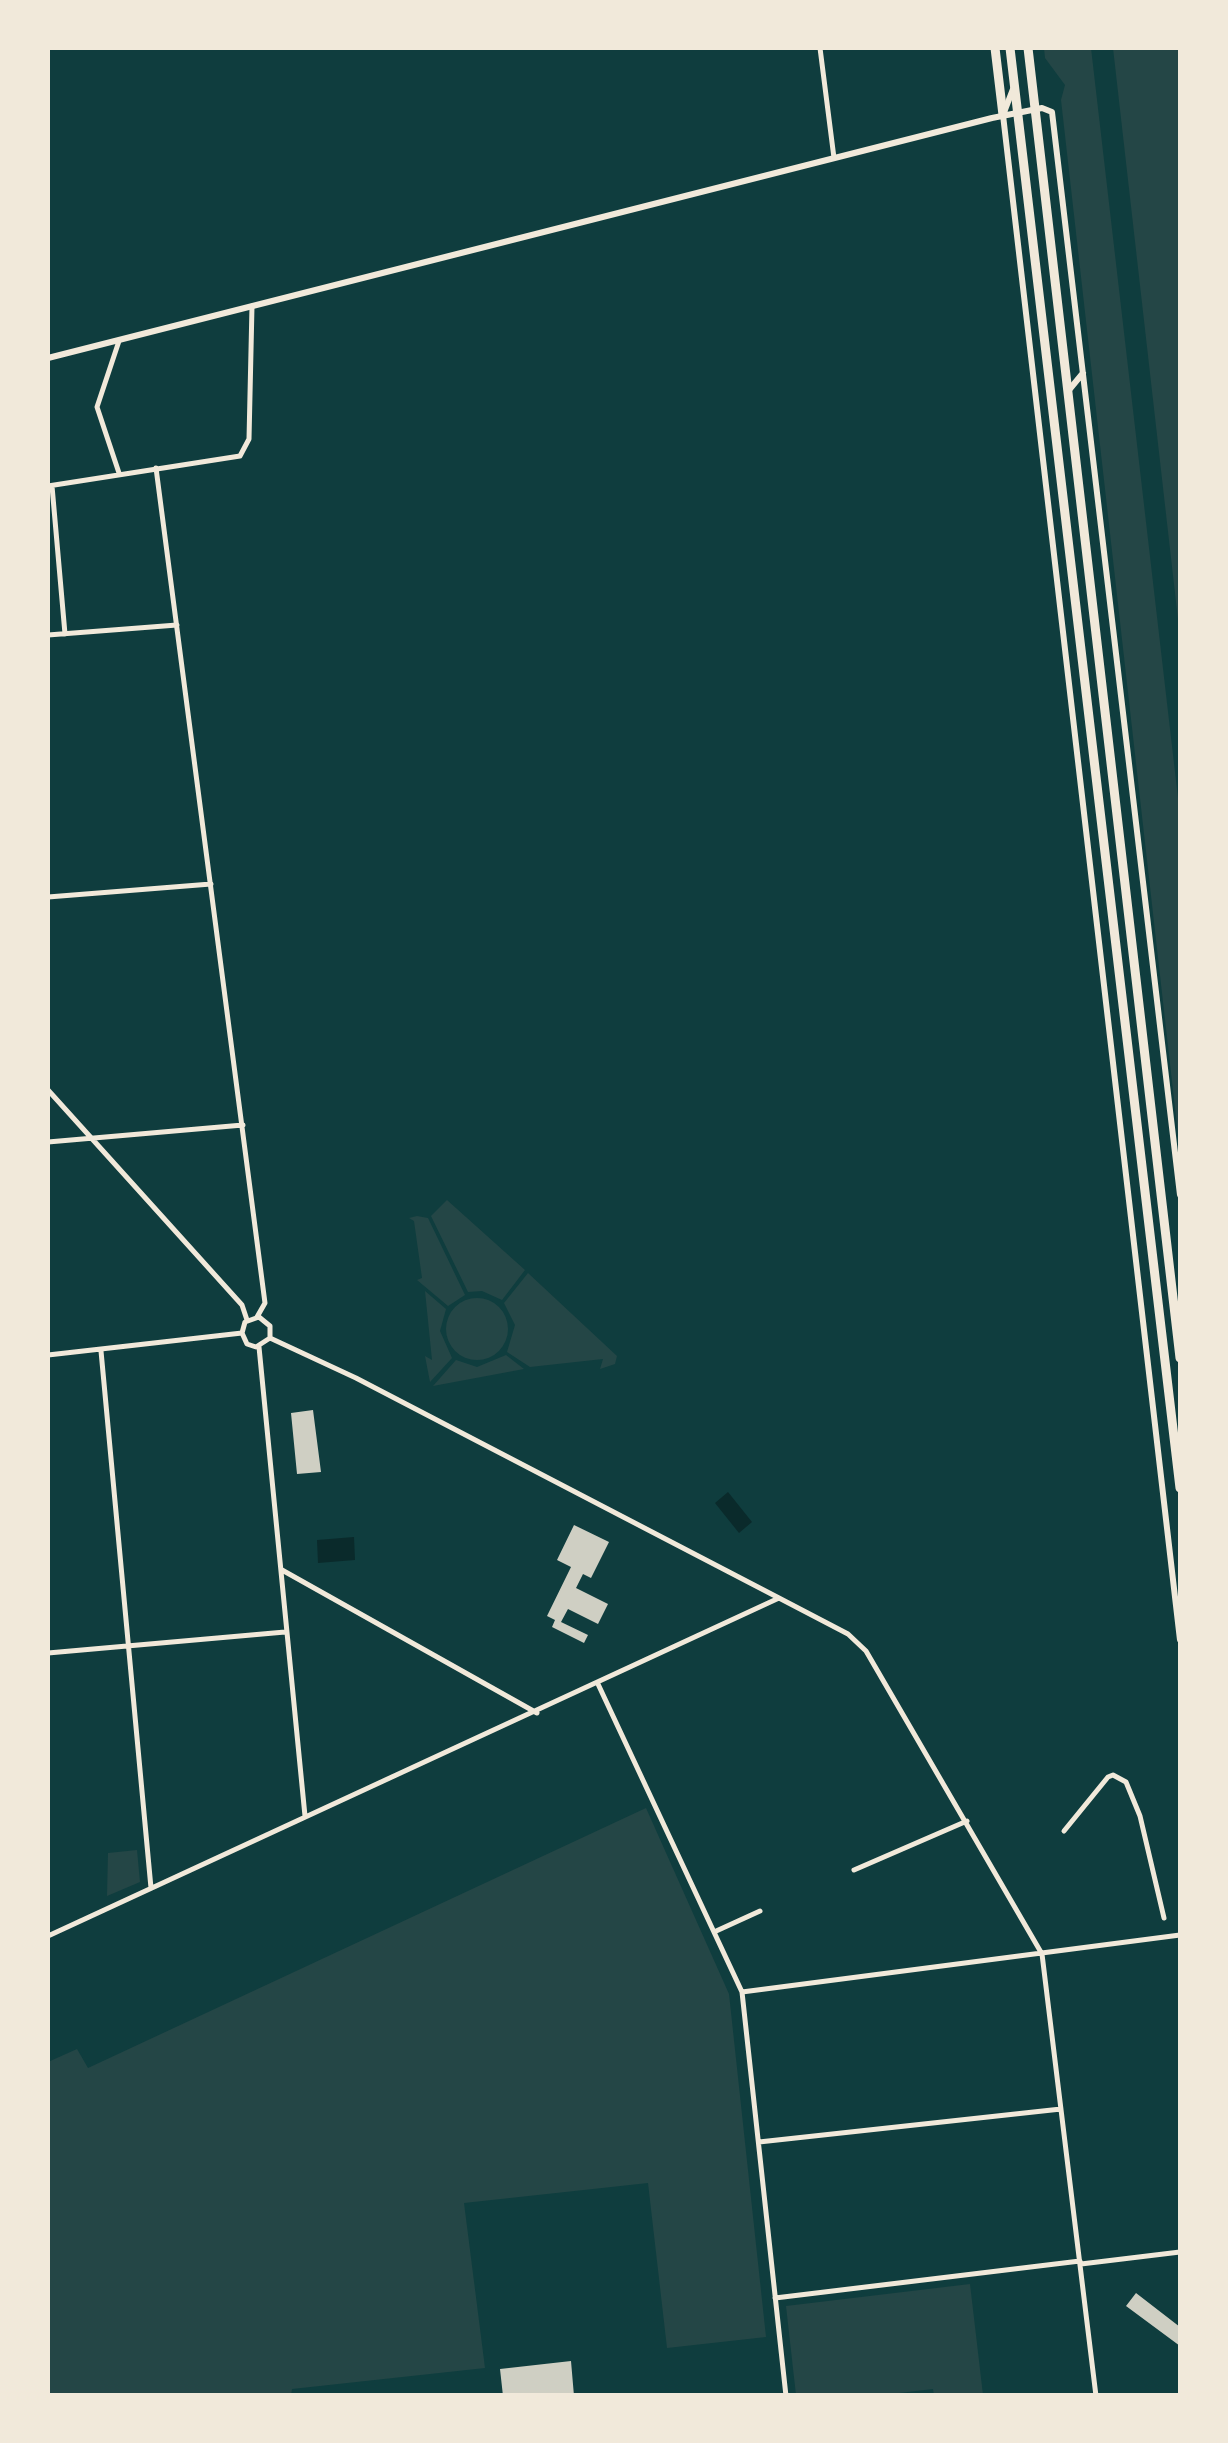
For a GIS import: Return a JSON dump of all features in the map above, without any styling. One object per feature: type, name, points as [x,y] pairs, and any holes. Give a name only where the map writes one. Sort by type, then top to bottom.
[{"type":"main road","points":[[994,48],[1002,116]]},
{"type":"main road","points":[[1010,48],[1180,1488]]},
{"type":"main road","points":[[1028,48],[1180,1358]]},
{"type":"street","points":[[820,48],[834,158]]},
{"type":"street","points":[[1014,87],[1002,116],[1180,1640]]},
{"type":"street","points":[[48,358],[1002,116],[1036,109],[1052,112],[1058,128],[1082,373],[1180,1196]]},
{"type":"street","points":[[66,634],[50,486],[119,473],[230,460],[245,449],[249,439],[252,306]]},
{"type":"street","points":[[118,341],[97,407],[119,473]]},
{"type":"street","points":[[1068,390],[1082,373]]},
{"type":"street","points":[[156,468],[265,1303],[256,1317],[247,1320]]},
{"type":"street","points":[[48,635],[177,624]]},
{"type":"street","points":[[48,897],[211,884]]},
{"type":"street","points":[[48,1090],[242,1304],[247,1320],[242,1333],[247,1344],[259,1347]]},
{"type":"street","points":[[48,1142],[243,1125]]},
{"type":"street","points":[[256,1317],[270,1326],[270,1338]]},
{"type":"street","points":[[48,1355],[242,1333]]},
{"type":"street","points":[[259,1347],[270,1338]]},
{"type":"street","points":[[270,1338],[356,1378],[861,1644],[1042,1954],[1096,2396]]},
{"type":"street","points":[[259,1347],[305,1817]]},
{"type":"street","points":[[102,1350],[151,1888]]},
{"type":"street","points":[[280,1569],[537,1713]]},
{"type":"street","points":[[48,1936],[779,1598]]},
{"type":"street","points":[[48,1654],[285,1632]]},
{"type":"street","points":[[598,1684],[742,1992],[786,2396]]},
{"type":"street","points":[[1064,1831],[1108,1777],[1114,1774],[1126,1782],[1140,1816],[1164,1918]]},
{"type":"street","points":[[854,1870],[967,1821]]},
{"type":"street","points":[[714,1932],[760,1911]]},
{"type":"street","points":[[742,1992],[1180,1935]]},
{"type":"street","points":[[759,2142],[1062,2109]]},
{"type":"street","points":[[775,2298],[1180,2252]]},
{"type":"shaded area","points":[[1044,48],[1091,48],[1180,815],[1180,1152],[1061,100],[1065,85],[1045,58]]},
{"type":"shaded area","points":[[1113,48],[1180,48],[1180,637]]},
{"type":"shaded area","points":[[447,1200],[525,1270],[502,1300],[482,1291],[468,1292],[431,1216]]},
{"type":"shaded area","points":[[409,1218],[428,1218],[465,1295],[448,1306],[417,1280],[422,1278],[414,1221]]},
{"type":"shaded area","points":[[528,1273],[617,1356],[615,1364],[600,1369],[603,1359],[530,1367],[507,1352],[515,1325],[504,1303]]},
{"type":"shaded area","points":[[425,1291],[446,1309],[440,1331],[452,1358],[430,1382],[425,1356],[432,1360]]},
{"type":"shaded area","points":[[477,1298],[499,1307],[508,1329],[499,1351],[477,1360],[455,1351],[446,1329],[455,1307]]},
{"type":"shaded area","points":[[506,1355],[524,1369],[433,1386],[456,1360],[477,1367]]},
{"type":"shaded area","points":[[728,1492],[752,1522],[739,1533],[715,1503]]},
{"type":"shaded area","points":[[354,1537],[355,1560],[318,1563],[317,1540]]},
{"type":"shaded area","points":[[646,1808],[729,1994],[766,2337],[667,2348],[648,2183],[464,2203],[485,2368],[292,2389],[291,2395],[48,2395],[48,2062],[77,2049],[88,2068]]},
{"type":"shaded area","points":[[137,1850],[140,1882],[107,1896],[108,1853]]},
{"type":"shaded area","points":[[970,2284],[983,2395],[934,2395],[933,2389],[874,2396],[796,2395],[786,2306]]},
{"type":"building","points":[[313,1410],[321,1472],[297,1474],[291,1413]]},
{"type":"building","points":[[574,1525],[609,1542],[591,1578],[583,1574],[576,1588],[608,1604],[598,1624],[568,1609],[561,1622],[588,1635],[584,1643],[552,1627],[555,1620],[547,1616],[571,1567],[557,1560]]},
{"type":"building","points":[[1136,2293],[1180,2327],[1180,2346],[1126,2306]]},
{"type":"building","points":[[571,2361],[574,2396],[503,2396],[500,2369]]}]
